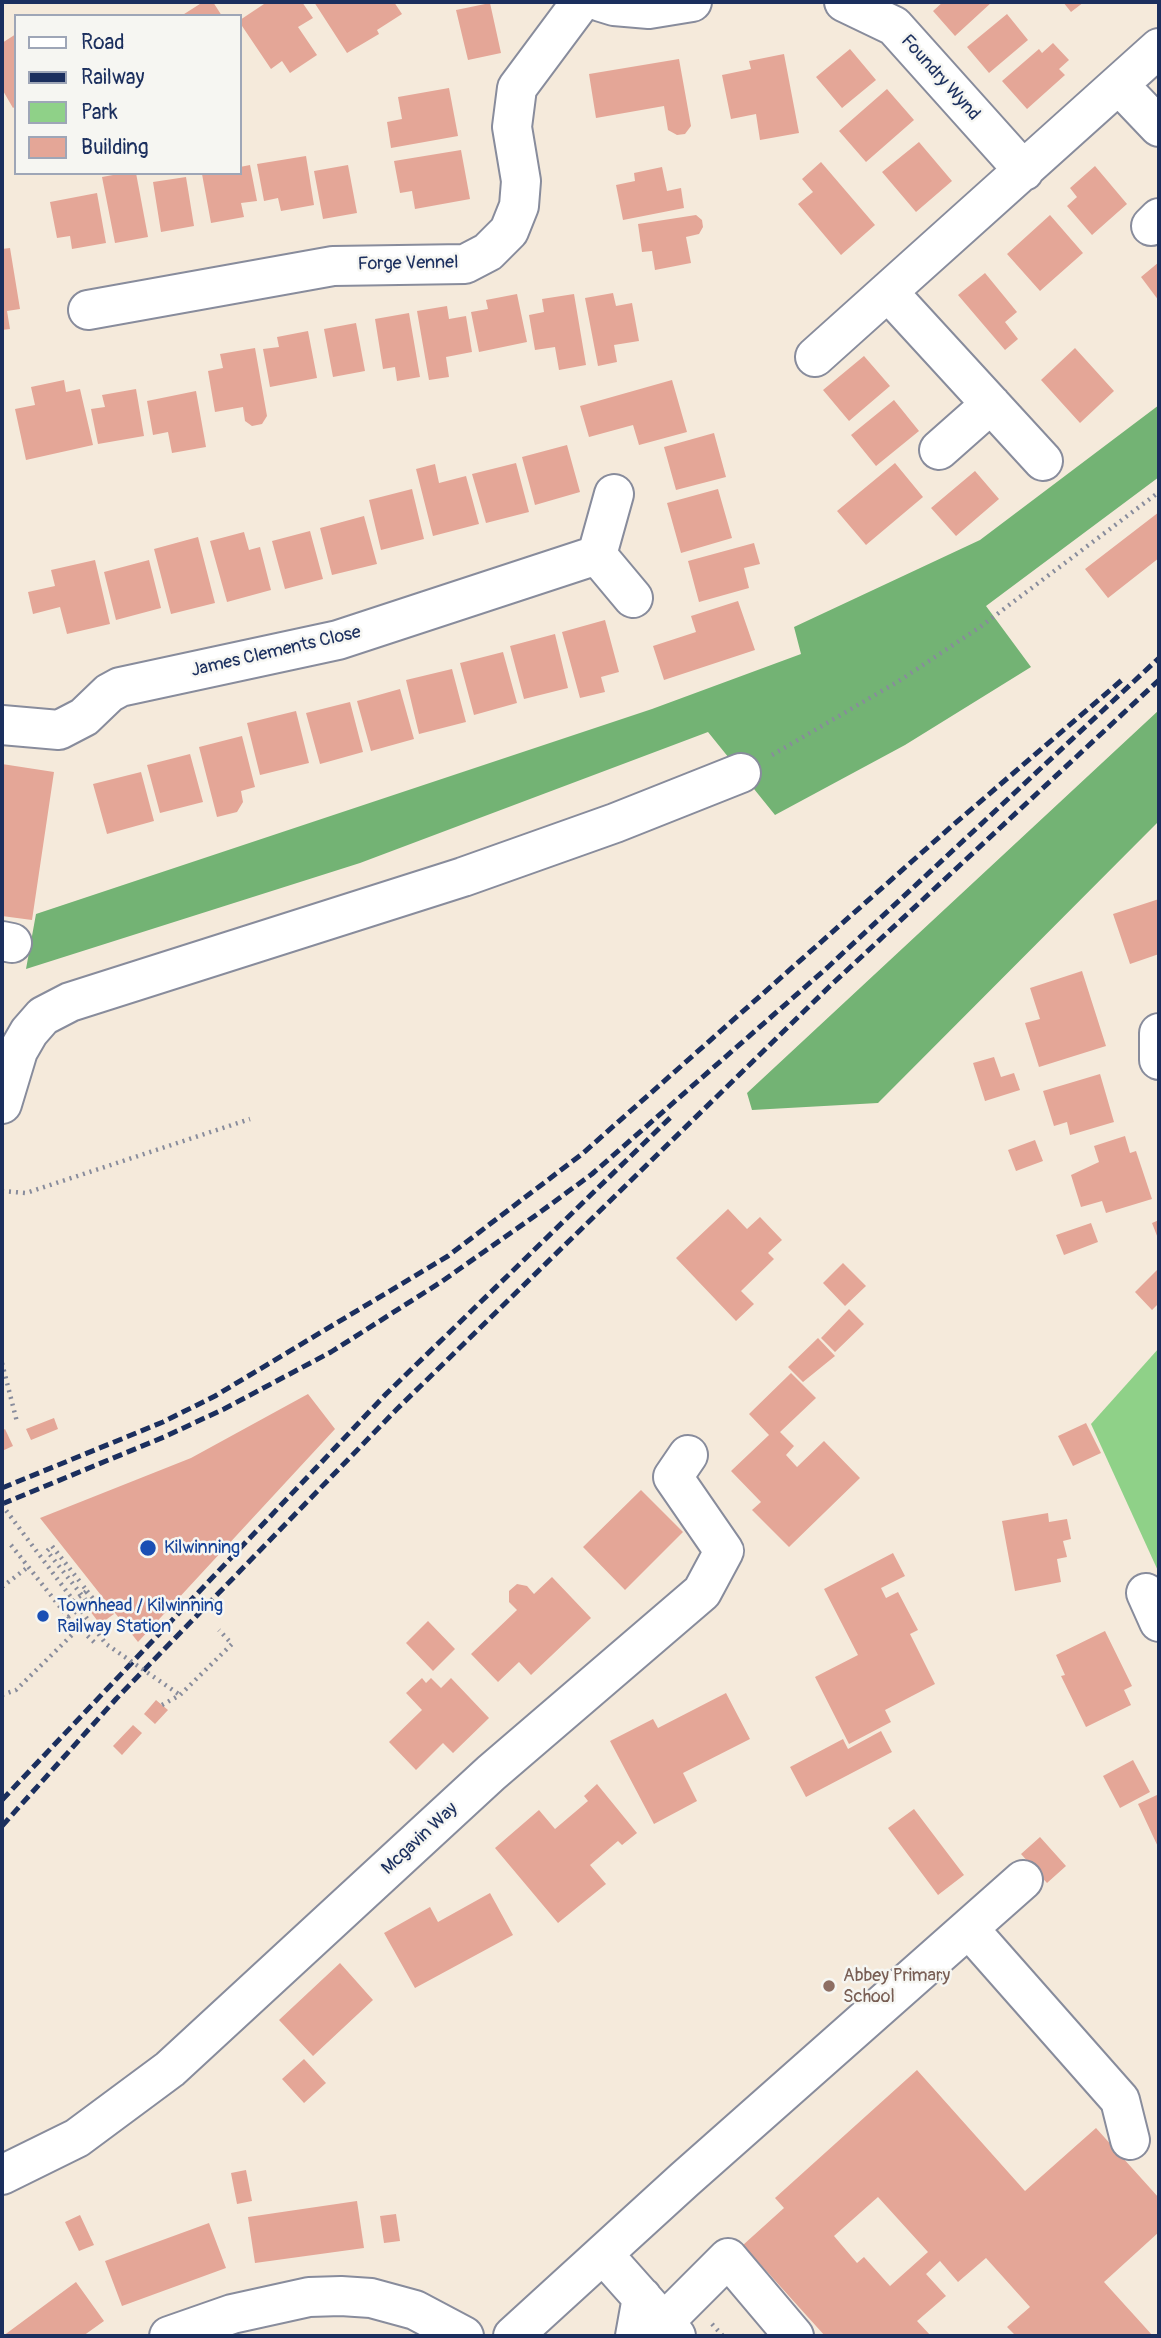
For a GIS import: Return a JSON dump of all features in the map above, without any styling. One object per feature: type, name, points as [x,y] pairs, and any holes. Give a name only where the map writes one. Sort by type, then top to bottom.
[{"type":"street","name":"Forge Vennel","points":[[88,310],[333,266],[465,264],[488,252],[509,231],[519,206],[521,181],[512,127],[517,88],[581,2]]},
{"type":"street","points":[[601,2],[649,9],[692,2]]},
{"type":"street","name":"Foundry Wynd","points":[[844,2],[894,26],[1024,171]]},
{"type":"street","points":[[815,357],[1159,48]]},
{"type":"street","points":[[1119,85],[1159,127]]},
{"type":"street","points":[[888,292],[1044,461]]},
{"type":"street","points":[[939,450],[991,404]]},
{"type":"street","points":[[614,494],[597,555],[633,598]]},
{"type":"street","name":"James Clements Close","points":[[2,725],[59,730],[77,722],[109,693],[120,687],[338,640],[597,555]]},
{"type":"street","points":[[2,1104],[18,1051],[29,1032],[43,1016],[70,1002],[463,877],[615,823],[741,773]]},
{"type":"street","points":[[1159,1033],[1159,1060]]},
{"type":"street","name":"Mcgavin Way","points":[[2,2175],[77,2138],[170,2069],[491,1773],[702,1592],[724,1551],[673,1477],[688,1455]]},
{"type":"street","points":[[513,2336],[1023,1880]]},
{"type":"street","points":[[969,1929],[1119,2100],[1130,2140]]},
{"type":"street","points":[[603,2254],[654,2323],[727,2258],[794,2336]]},
{"type":"street","points":[[169,2336],[232,2314],[309,2297],[341,2296],[370,2298],[415,2309],[464,2336]]},
{"type":"path","points":[[741,773],[899,681],[957,643],[1159,492]]},
{"type":"path","points":[[2,1191],[26,1193],[250,1119]]},
{"type":"path","points":[[2,1363],[16,1422]]},
{"type":"path","points":[[2,1505],[106,1644],[180,1695]]},
{"type":"path","points":[[11,1545],[68,1617],[97,1645]]},
{"type":"path","points":[[88,1603],[47,1551],[52,1546],[98,1605]]},
{"type":"path","points":[[2,1587],[28,1567]]},
{"type":"path","points":[[73,1601],[87,1591]]},
{"type":"path","points":[[68,1617],[93,1598]]},
{"type":"path","points":[[2,1695],[16,1690],[79,1628]]},
{"type":"path","points":[[162,1705],[180,1695],[232,1644],[219,1630]]},
{"type":"green space","points":[[1159,405],[1159,477],[986,606],[1031,667],[905,745],[775,815],[708,732],[360,863],[26,969],[36,914],[652,709],[801,654],[794,627],[980,540]]},
{"type":"green space","points":[[1159,710],[1159,821],[878,1103],[752,1110],[747,1093]]},
{"type":"green space","points":[[1159,1348],[1159,1573],[1091,1424]]},
{"type":"building","points":[[203,2],[213,2],[221,14],[184,14]]},
{"type":"building","points":[[267,2],[302,2],[313,18],[298,27],[317,55],[290,73],[282,61],[271,69],[242,26],[242,19]]},
{"type":"building","points":[[314,2],[394,2],[402,14],[377,30],[379,34],[347,53]]},
{"type":"building","points":[[943,2],[992,2],[955,36],[933,11]]},
{"type":"building","points":[[1063,2],[1084,2],[1071,12]]},
{"type":"building","points":[[490,3],[501,53],[468,60],[456,10]]},
{"type":"building","points":[[1007,14],[1028,40],[989,73],[967,47]]},
{"type":"building","points":[[14,35],[13,108],[2,89],[2,43]]},
{"type":"building","points":[[1053,43],[1069,60],[1059,69],[1065,75],[1027,109],[1002,81],[1039,49],[1042,53]]},
{"type":"building","points":[[850,49],[876,80],[842,108],[816,77]]},
{"type":"building","points":[[784,54],[799,133],[760,140],[756,114],[731,119],[722,75],[751,69],[749,61]]},
{"type":"building","points":[[679,59],[691,126],[685,134],[677,135],[668,130],[664,106],[596,118],[589,74]]},
{"type":"building","points":[[449,88],[458,136],[391,148],[387,122],[402,119],[398,97]]},
{"type":"building","points":[[887,89],[914,120],[866,162],[839,131]]},
{"type":"building","points":[[919,142],[952,181],[916,212],[882,172]]},
{"type":"building","points":[[461,150],[470,199],[415,209],[412,191],[400,193],[394,161]]},
{"type":"building","points":[[306,156],[314,205],[281,211],[278,198],[264,201],[257,164]]},
{"type":"building","points":[[821,162],[875,225],[841,255],[798,204],[813,192],[802,179]]},
{"type":"building","points":[[250,165],[257,201],[241,203],[244,217],[211,223],[202,175],[242,175],[242,167]]},
{"type":"building","points":[[348,165],[357,213],[323,219],[314,171]]},
{"type":"building","points":[[1095,166],[1127,204],[1092,235],[1067,206],[1077,197],[1070,188]]},
{"type":"building","points":[[662,167],[667,191],[681,188],[684,208],[623,220],[616,185],[635,181],[634,173]]},
{"type":"building","points":[[136,175],[148,237],[115,243],[102,177]]},
{"type":"building","points":[[186,177],[194,226],[161,232],[153,182]]},
{"type":"building","points":[[97,193],[106,243],[72,249],[70,236],[57,238],[50,202]]},
{"type":"building","points":[[696,215],[702,220],[703,227],[699,234],[686,237],[691,263],[655,270],[652,251],[642,252],[638,224]]},
{"type":"building","points":[[1050,215],[1083,253],[1040,291],[1007,254]]},
{"type":"building","points":[[10,248],[20,309],[7,311],[10,329],[2,330],[2,249]]},
{"type":"building","points":[[1159,262],[1159,301],[1141,277]]},
{"type":"building","points":[[985,273],[1017,312],[1005,322],[1018,339],[1005,350],[958,295]]},
{"type":"building","points":[[613,293],[616,306],[632,303],[639,341],[614,345],[617,362],[598,366],[585,298]]},
{"type":"building","points":[[517,294],[527,342],[479,352],[471,312],[488,309],[486,300]]},
{"type":"building","points":[[574,294],[586,365],[559,370],[555,347],[535,350],[529,315],[544,312],[542,299]]},
{"type":"building","points":[[447,306],[449,319],[466,316],[472,352],[446,357],[449,377],[429,380],[417,311]]},
{"type":"building","points":[[409,313],[420,377],[397,381],[395,367],[383,369],[375,319]]},
{"type":"building","points":[[356,323],[365,371],[333,377],[324,329]]},
{"type":"building","points":[[308,331],[317,378],[270,387],[263,349],[279,347],[277,337]]},
{"type":"building","points":[[255,348],[267,416],[262,424],[252,426],[245,421],[243,407],[215,412],[208,371],[223,368],[220,354]]},
{"type":"building","points":[[1075,348],[1114,391],[1080,423],[1041,380]]},
{"type":"building","points":[[864,356],[890,386],[849,421],[823,390]]},
{"type":"building","points":[[64,380],[66,392],[80,389],[93,445],[26,460],[15,409],[35,405],[31,387]]},
{"type":"building","points":[[672,380],[687,432],[639,445],[633,425],[589,437],[580,406]]},
{"type":"building","points":[[136,389],[144,436],[98,444],[91,409],[105,407],[102,395]]},
{"type":"building","points":[[196,391],[206,447],[172,453],[168,432],[153,435],[147,401]]},
{"type":"building","points":[[894,400],[919,431],[876,466],[851,435]]},
{"type":"building","points":[[714,433],[726,477],[676,490],[664,447]]},
{"type":"building","points":[[567,445],[580,492],[535,505],[522,457]]},
{"type":"building","points":[[516,463],[529,512],[486,523],[472,474]]},
{"type":"building","points":[[895,463],[923,497],[866,545],[837,511]]},
{"type":"building","points":[[435,464],[439,483],[466,476],[479,524],[433,536],[416,469]]},
{"type":"building","points":[[975,471],[999,499],[956,536],[931,508]]},
{"type":"building","points":[[412,489],[424,539],[381,550],[369,500]]},
{"type":"building","points":[[718,489],[732,538],[681,553],[667,503]]},
{"type":"building","points":[[1159,512],[1159,558],[1108,598],[1085,569]]},
{"type":"building","points":[[364,516],[377,564],[332,575],[320,528]]},
{"type":"building","points":[[310,531],[323,579],[285,589],[272,541]]},
{"type":"building","points":[[244,532],[249,550],[260,547],[271,590],[227,602],[210,541]]},
{"type":"building","points":[[198,537],[215,603],[171,614],[154,549]]},
{"type":"building","points":[[754,543],[760,564],[744,568],[749,588],[699,602],[688,561]]},
{"type":"building","points":[[95,560],[110,624],[67,634],[60,607],[33,614],[28,592],[55,586],[51,570]]},
{"type":"building","points":[[149,560],[161,608],[116,620],[104,572]]},
{"type":"building","points":[[738,601],[755,650],[664,680],[653,646],[696,632],[691,616]]},
{"type":"building","points":[[605,620],[619,672],[601,677],[605,692],[580,698],[562,632]]},
{"type":"building","points":[[555,634],[568,688],[524,699],[510,646]]},
{"type":"building","points":[[503,652],[517,703],[474,715],[460,663]]},
{"type":"building","points":[[452,669],[466,722],[419,734],[406,680]]},
{"type":"building","points":[[400,689],[414,739],[371,751],[357,701]]},
{"type":"building","points":[[350,702],[363,752],[320,764],[306,713]]},
{"type":"building","points":[[296,711],[309,763],[260,775],[247,723]]},
{"type":"building","points":[[242,736],[255,787],[241,791],[243,802],[237,812],[217,817],[199,747]]},
{"type":"building","points":[[190,754],[203,802],[160,813],[147,765]]},
{"type":"building","points":[[2,764],[54,772],[32,920],[2,916]]},
{"type":"building","points":[[141,772],[154,821],[107,834],[93,784]]},
{"type":"building","points":[[1159,899],[1159,954],[1130,964],[1113,914]]},
{"type":"building","points":[[1082,971],[1106,1046],[1039,1067],[1025,1023],[1040,1019],[1030,988]]},
{"type":"building","points":[[994,1057],[1001,1077],[1014,1073],[1020,1090],[985,1101],[973,1063]]},
{"type":"building","points":[[1100,1074],[1114,1122],[1070,1135],[1067,1122],[1054,1126],[1043,1091]]},
{"type":"building","points":[[1125,1136],[1130,1153],[1136,1151],[1152,1199],[1106,1213],[1102,1201],[1081,1207],[1071,1175],[1099,1162],[1094,1146]]},
{"type":"building","points":[[1035,1140],[1043,1161],[1016,1171],[1008,1150]]},
{"type":"building","points":[[728,1209],[747,1229],[760,1217],[782,1240],[768,1253],[774,1259],[741,1291],[754,1304],[736,1321],[676,1258]]},
{"type":"building","points":[[1159,1220],[1159,1241],[1152,1223]]},
{"type":"building","points":[[1091,1223],[1098,1242],[1064,1255],[1056,1235]]},
{"type":"building","points":[[843,1263],[866,1286],[845,1306],[823,1283]]},
{"type":"building","points":[[1159,1268],[1159,1303],[1152,1310],[1135,1292]]},
{"type":"building","points":[[849,1309],[864,1324],[835,1352],[821,1338]]},
{"type":"building","points":[[818,1338],[835,1356],[803,1382],[788,1367]]},
{"type":"building","points":[[791,1373],[816,1398],[780,1432],[794,1446],[786,1455],[797,1467],[824,1441],[860,1478],[789,1547],[752,1510],[761,1502],[731,1471],[769,1435],[749,1414]]},
{"type":"building","points":[[308,1394],[335,1429],[138,1642],[40,1518],[191,1458]]},
{"type":"building","points":[[54,1418],[58,1429],[31,1440],[26,1429]]},
{"type":"building","points":[[1086,1423],[1101,1453],[1073,1466],[1058,1436]]},
{"type":"building","points":[[5,1429],[13,1446],[2,1451],[2,1431]]},
{"type":"building","points":[[641,1490],[683,1532],[625,1590],[583,1547]]},
{"type":"building","points":[[1048,1513],[1049,1522],[1067,1519],[1071,1539],[1063,1541],[1067,1557],[1057,1559],[1061,1582],[1015,1591],[1002,1521]]},
{"type":"building","points":[[893,1553],[905,1576],[881,1588],[886,1598],[898,1592],[918,1630],[910,1634],[935,1684],[885,1710],[891,1722],[849,1744],[815,1677],[858,1655],[824,1589]]},
{"type":"building","points":[[552,1577],[591,1618],[531,1675],[519,1662],[498,1682],[471,1654],[517,1610],[509,1602],[509,1591],[517,1584],[527,1586],[534,1594]]},
{"type":"building","points":[[103,1601],[114,1614],[100,1624],[90,1611]]},
{"type":"building","points":[[428,1621],[455,1649],[433,1671],[406,1643]]},
{"type":"building","points":[[1105,1631],[1132,1686],[1124,1690],[1131,1705],[1086,1727],[1061,1676],[1065,1675],[1056,1655]]},
{"type":"building","points":[[422,1678],[426,1683],[431,1678],[441,1688],[451,1678],[489,1718],[453,1753],[443,1743],[416,1770],[389,1742],[422,1710],[406,1693]]},
{"type":"building","points":[[726,1693],[750,1739],[683,1773],[697,1801],[654,1824],[610,1741],[653,1719],[658,1728]]},
{"type":"building","points":[[156,1700],[168,1710],[155,1724],[144,1714]]},
{"type":"building","points":[[133,1725],[142,1733],[122,1755],[113,1746]]},
{"type":"building","points":[[881,1731],[892,1752],[806,1797],[790,1767],[843,1739],[848,1749]]},
{"type":"building","points":[[1133,1760],[1150,1792],[1120,1808],[1103,1776]]},
{"type":"building","points":[[597,1784],[637,1833],[622,1845],[618,1841],[590,1865],[606,1884],[558,1923],[495,1848],[539,1810],[555,1829],[588,1801],[584,1796]]},
{"type":"building","points":[[1159,1794],[1159,1849],[1138,1804]]},
{"type":"building","points":[[914,1809],[964,1875],[938,1895],[888,1828]]},
{"type":"building","points":[[1040,1837],[1066,1866],[1047,1883],[1021,1854]]},
{"type":"building","points":[[490,1893],[513,1935],[415,1988],[384,1933],[430,1907],[438,1922]]},
{"type":"building","points":[[340,1963],[373,2000],[313,2056],[279,2020]]},
{"type":"building","points":[[304,2059],[326,2083],[304,2103],[282,2079]]},
{"type":"building","points":[[917,2070],[1025,2191],[1096,2128],[1159,2198],[1159,2232],[1104,2282],[1153,2336],[1016,2336],[1007,2327],[1030,2307],[986,2258],[958,2282],[940,2261],[926,2274],[946,2296],[917,2321],[931,2336],[825,2336],[743,2245],[784,2208],[775,2198]],"holes":[[[878,2197],[928,2252],[890,2286],[864,2257],[857,2263],[834,2236]]]},
{"type":"building","points":[[246,2170],[252,2201],[237,2204],[231,2173]]},
{"type":"building","points":[[357,2201],[364,2248],[255,2263],[248,2217]]},
{"type":"building","points":[[396,2214],[400,2241],[384,2243],[380,2216]]},
{"type":"building","points":[[80,2215],[94,2245],[79,2251],[65,2222]]},
{"type":"building","points":[[209,2223],[226,2268],[122,2306],[105,2261]]},
{"type":"building","points":[[76,2282],[104,2321],[83,2336],[3,2336]]},
{"type":"railway","points":[[2,1504],[164,1437],[224,1409],[331,1352],[441,1282],[539,1213],[592,1174],[828,967],[1159,658]]},
{"type":"railway","points":[[2,1488],[163,1422],[215,1396],[448,1256],[582,1154],[953,825],[1123,679]]},
{"type":"railway","points":[[2,1826],[116,1699],[397,1409],[830,986],[1159,680]]},
{"type":"railway","points":[[2,1800],[386,1394],[673,1115]]},
{"type":"place","name":"Kilwinning","points":[[148,1548]]},
{"type":"place","name":"Townhead / Kilwinning Railway Station","points":[[43,1616]]},
{"type":"place","name":"Abbey Primary School","points":[[829,1986]]}]
